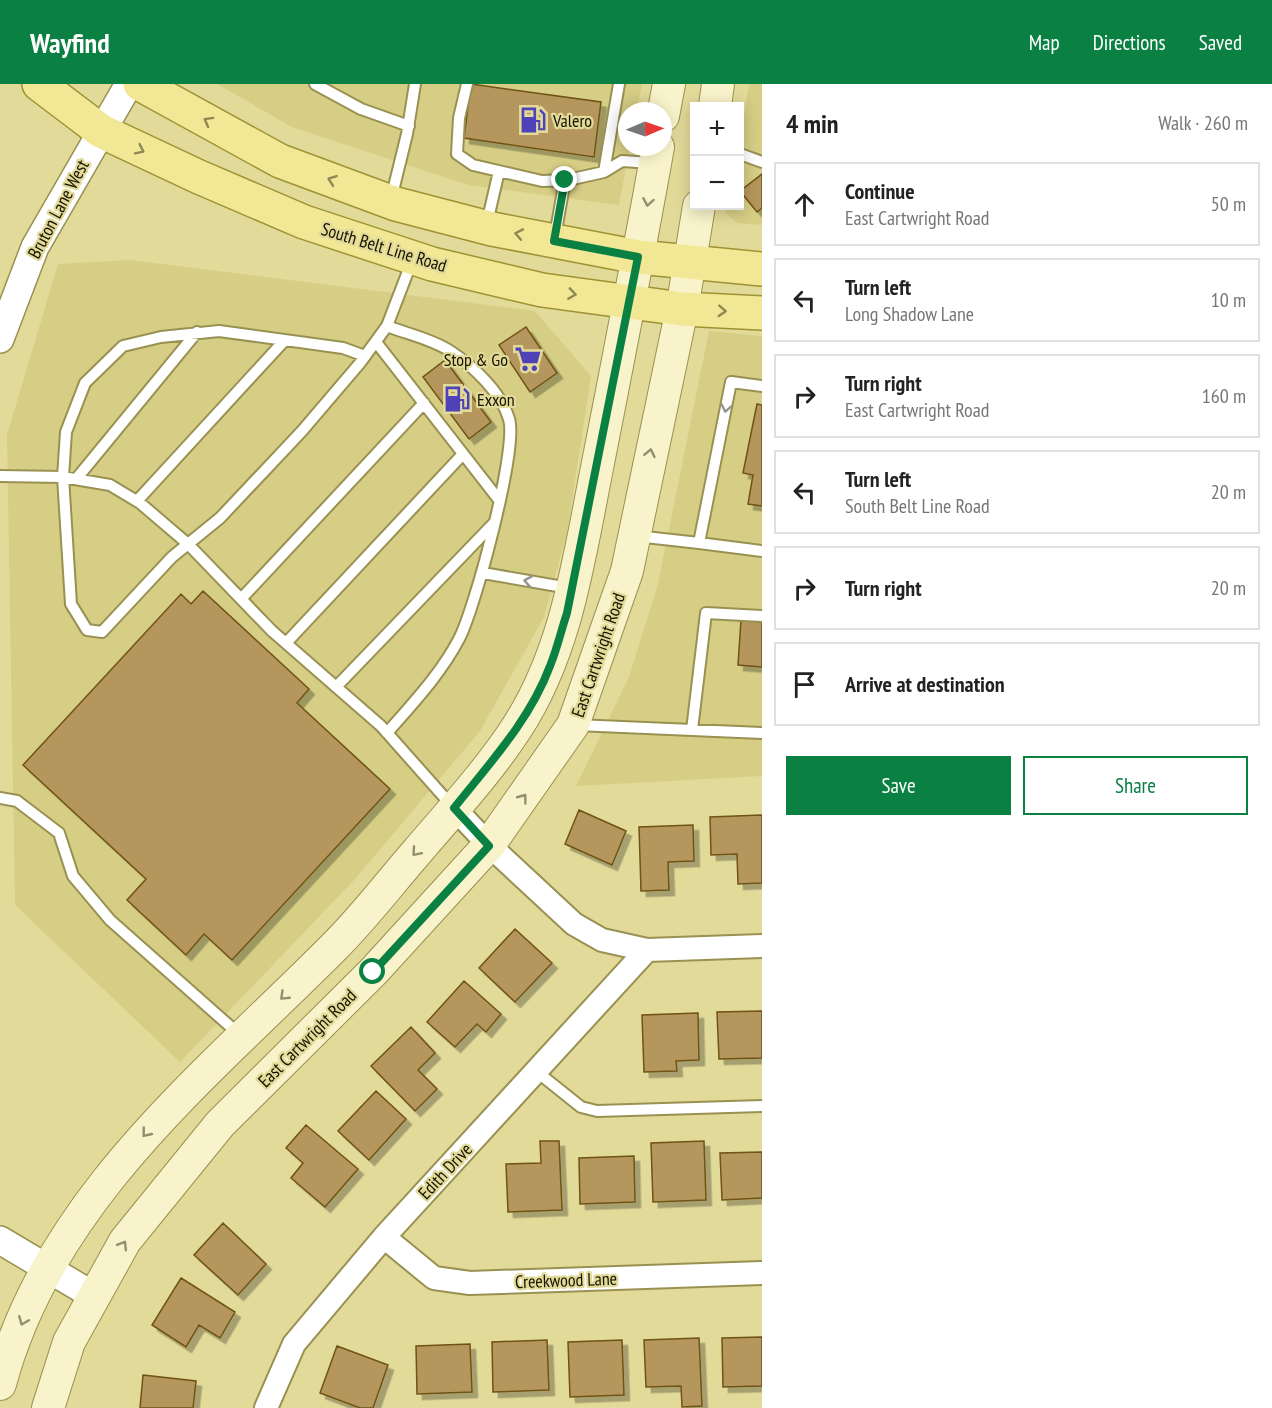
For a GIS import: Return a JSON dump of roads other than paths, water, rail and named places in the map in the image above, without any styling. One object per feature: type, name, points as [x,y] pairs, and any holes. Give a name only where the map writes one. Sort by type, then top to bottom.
[{"type":"main road","name":"South Belt Line Road","points":[[39,84],[101,131],[199,177],[304,222],[413,258],[542,290],[682,309],[762,313]]},
{"type":"main road","points":[[140,84],[280,161],[391,202],[486,227],[638,257],[762,269]]},
{"type":"main road","points":[[716,102],[718,84]]},
{"type":"main road","points":[[664,102],[665,85]]},
{"type":"main road","points":[[0,1384],[22,1321],[46,1267],[100,1190],[155,1122],[339,943],[454,808],[515,731],[535,697],[550,668],[572,589],[630,302],[656,156]]},
{"type":"main road","name":"East Cartwright Road","points":[[48,1408],[69,1342],[124,1241],[220,1124],[373,972],[489,846],[573,725],[627,571],[632,536],[682,309],[698,210]]},
{"type":"street","name":"Bruton Lane West","points":[[0,339],[35,247],[129,84]]},
{"type":"street","points":[[454,808],[489,846],[574,924],[602,940],[647,950],[762,946]]},
{"type":"street","name":"Edith Drive","points":[[266,1408],[294,1344],[384,1238],[647,950]]},
{"type":"street","name":"Creekwood Lane","points":[[384,1238],[434,1278],[470,1283],[762,1273]]},
{"type":"street","points":[[0,1240],[94,1296]]},
{"type":"lane","points":[[315,84],[361,109],[409,126]]},
{"type":"lane","points":[[391,202],[409,126],[415,84]]},
{"type":"lane","points":[[466,84],[459,118],[457,154],[473,165],[542,181],[565,180],[604,172],[622,161],[650,156]]},
{"type":"lane","points":[[604,172],[618,84]]},
{"type":"lane","points":[[744,155],[762,162]]},
{"type":"lane","points":[[486,227],[499,171]]},
{"type":"lane","points":[[554,241],[565,180]]},
{"type":"lane","points":[[365,356],[343,348],[219,331],[197,332],[123,346],[85,383],[66,432],[63,477],[70,604],[87,630],[102,632],[188,544],[220,519],[302,431],[365,356],[387,326],[413,258]]},
{"type":"lane","points":[[387,326],[450,351],[489,384],[510,420],[506,470],[483,573],[459,638],[432,682],[387,733]]},
{"type":"lane","points":[[77,478],[197,332]]},
{"type":"lane","points":[[137,501],[284,341]]},
{"type":"lane","points":[[376,342],[499,500]]},
{"type":"lane","points":[[699,543],[731,382],[762,386]]},
{"type":"lane","points":[[241,599],[423,403]]},
{"type":"lane","points":[[286,642],[463,454]]},
{"type":"lane","points":[[0,476],[77,478],[110,485],[137,501],[188,544],[272,631],[387,733],[454,808]]},
{"type":"lane","points":[[336,687],[494,523]]},
{"type":"lane","points":[[632,536],[762,551]]},
{"type":"lane","points":[[483,573],[572,589]]},
{"type":"lane","points":[[692,730],[706,613],[762,616]]},
{"type":"lane","points":[[573,725],[762,734]]},
{"type":"lane","points":[[0,798],[17,801],[59,833],[73,876],[110,920],[242,1037]]},
{"type":"lane","points":[[536,1071],[581,1107],[597,1111],[762,1106]]},
{"type":"place","name":"Valero","points":[[533,120]]},
{"type":"place","name":"Stop & Go","points":[[528,359]]},
{"type":"place","name":"Exxon","points":[[457,399]]}]
